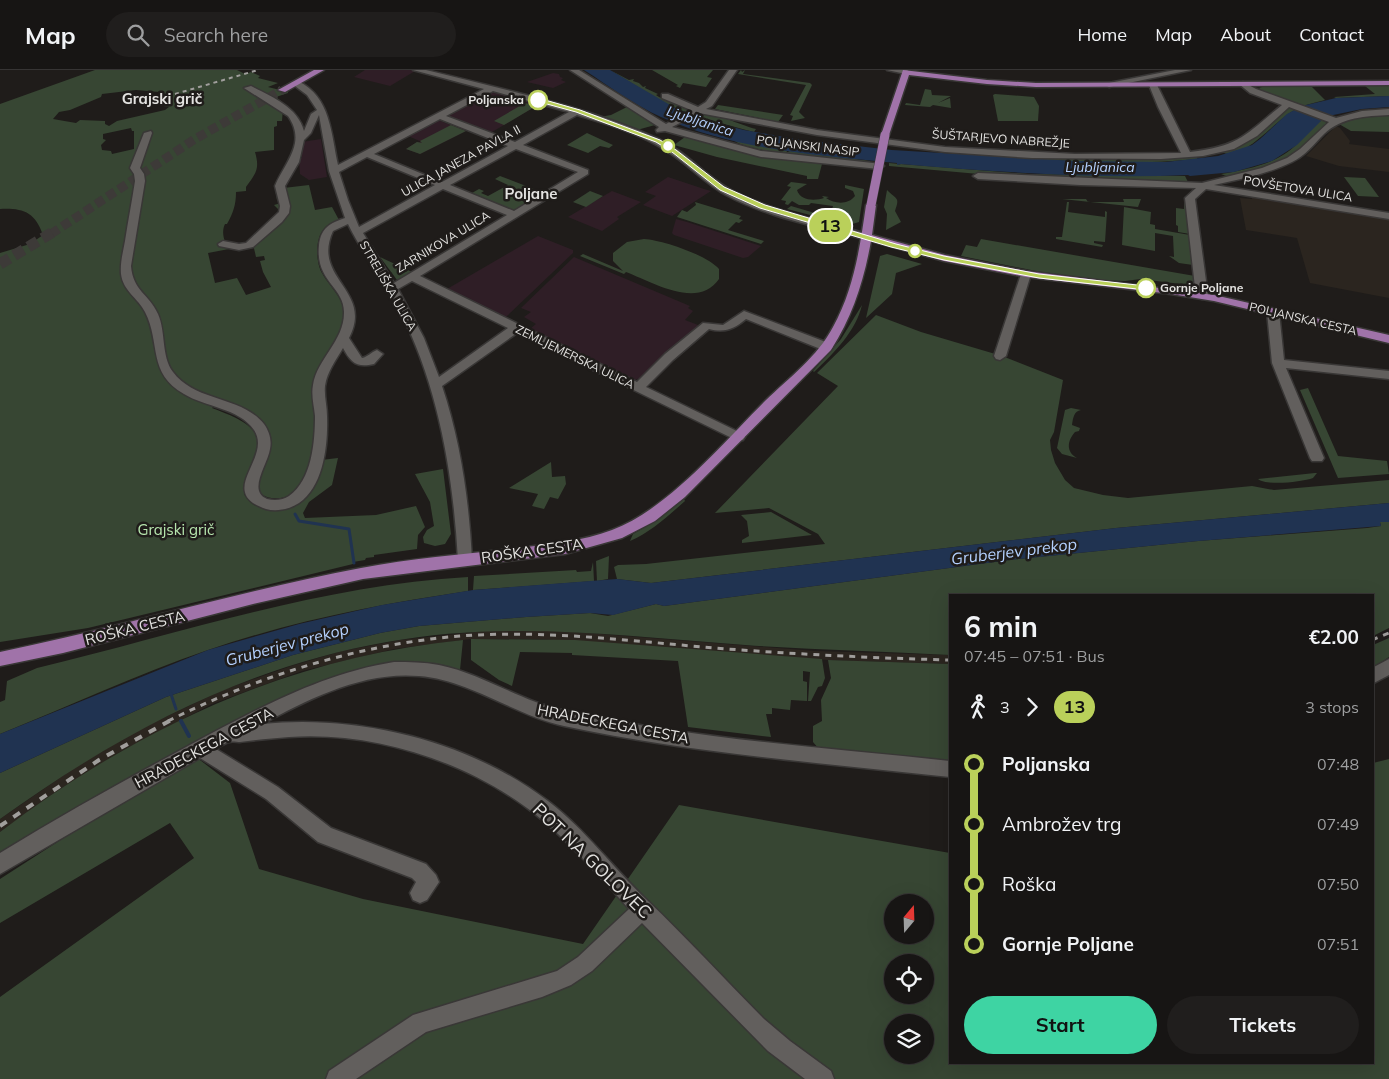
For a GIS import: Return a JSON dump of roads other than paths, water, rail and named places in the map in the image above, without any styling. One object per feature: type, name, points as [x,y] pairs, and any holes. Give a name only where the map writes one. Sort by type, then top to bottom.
[{"type":"main road","points":[[282,90],[320,70]]},
{"type":"main road","points":[[906,71],[1003,84],[1389,83]]},
{"type":"main road","name":"ROŠKA CESTA","points":[[0,659],[63,646],[364,573],[576,547],[626,530],[650,517],[672,500],[738,437],[827,347],[841,326],[853,300],[867,237],[881,152],[906,71]]},
{"type":"main road","name":"POLJANSKA CESTA","points":[[867,237],[944,258],[1026,274],[1202,296],[1389,339]]},
{"type":"street","name":"POLJANSKA CESTA","points":[[417,70],[578,111],[648,137],[671,148],[717,185],[735,196],[762,206],[867,237]]},
{"type":"street","name":"POLJANSKI NASIP","points":[[574,70],[669,126],[709,141],[761,154],[879,166]]},
{"type":"street","points":[[648,137],[711,103],[733,70]]},
{"type":"street","points":[[891,70],[906,71]]},
{"type":"street","points":[[1109,85],[1187,70]]},
{"type":"street","name":"STRELIŠKA ULICA","points":[[295,83],[303,86],[322,111],[334,172],[351,220],[392,289],[414,331],[436,385],[456,475],[464,535],[465,560]]},
{"type":"street","points":[[1243,84],[1253,91],[1331,120],[1389,112]]},
{"type":"street","points":[[1153,85],[1162,107],[1187,155]]},
{"type":"street","points":[[223,244],[239,247],[249,245],[282,215],[285,206],[281,183],[295,160],[299,124],[294,116],[270,99],[248,88]]},
{"type":"street","points":[[334,172],[491,89]]},
{"type":"street","name":"ŠUŠTARJEVO NABREŽJE","points":[[665,96],[698,111],[784,127],[892,143],[1014,154],[1091,157],[1187,155],[1224,149],[1244,141],[1291,105]]},
{"type":"street","points":[[298,140],[307,133],[316,114],[322,111]]},
{"type":"street","name":"ULICA JANEZA PAVLA II","points":[[357,232],[578,111]]},
{"type":"street","points":[[439,116],[515,146]]},
{"type":"street","points":[[978,176],[1202,186],[1265,170],[1290,160],[1303,151],[1331,120]]},
{"type":"street","points":[[148,133],[135,167],[140,181],[126,266],[128,285],[151,312],[164,364],[172,380],[190,392],[253,421],[263,432],[265,445],[263,456],[250,485],[250,491],[257,501],[274,505],[291,502],[305,490],[309,482],[321,432],[320,384],[322,374],[343,338],[350,318],[347,298],[325,266],[323,257],[324,236],[331,227],[351,220]]},
{"type":"street","name":"ZARNIKOVA ULICA","points":[[392,289],[585,172],[515,146]]},
{"type":"street","points":[[367,154],[514,215]]},
{"type":"street","points":[[1202,186],[1190,198],[1202,296]]},
{"type":"street","name":"POVŠETOVA ULICA","points":[[1202,186],[1389,216]]},
{"type":"street","points":[[1000,356],[1026,274]]},
{"type":"street","name":"ZEMLJEMERSKA ULICA","points":[[413,277],[738,437]]},
{"type":"street","points":[[1273,312],[1278,363],[1317,458]]},
{"type":"street","points":[[638,388],[707,325],[719,329],[727,328],[744,314],[827,347]]},
{"type":"street","points":[[436,385],[516,328]]},
{"type":"street","points":[[343,338],[354,358],[359,362],[370,361],[377,354]]},
{"type":"street","points":[[1278,363],[1389,375]]},
{"type":"street","points":[[1374,676],[1389,666]]},
{"type":"street","name":"HRADECKEGA CESTA","points":[[0,864],[130,787],[284,705],[340,682],[394,670],[423,668],[453,674],[538,712],[586,722],[708,742],[949,769]]},
{"type":"street","name":"POT NA GOLOVEC","points":[[224,736],[293,729],[325,728],[361,732],[394,739],[428,750],[471,768],[526,797],[550,816],[607,870],[642,909],[769,1038],[823,1079]]},
{"type":"street","points":[[201,748],[212,757],[272,793],[324,835],[419,871],[429,882],[420,893]]},
{"type":"street","points":[[337,1079],[421,1023],[564,978],[586,964],[642,909]]},
{"type":"water","name":"Ljubljanica","points":[[584,70],[610,70],[677,109],[709,121],[744,130],[796,139],[892,150],[1075,161],[1166,162],[1218,156],[1252,145],[1287,114],[1302,106],[1336,98],[1389,96],[1389,107],[1362,109],[1319,118],[1322,120],[1297,145],[1272,161],[1234,172],[1190,176],[1045,174],[897,165],[897,163],[806,154],[747,144],[717,137],[661,117],[631,101]]},
{"type":"water","name":"Gruberjev prekop","points":[[1389,503],[1389,522],[1380,522],[1381,526],[1198,541],[1009,560],[664,606],[656,604],[613,615],[590,613],[526,617],[419,626],[380,633],[293,655],[166,697],[0,773],[0,734],[208,650],[299,624],[382,605],[473,590],[617,579],[651,583],[1116,528]]},
{"type":"waterway","points":[[295,514],[299,521],[349,529],[354,563]]},
{"type":"waterway","points":[[170,691],[176,709]]},
{"type":"waterway","points":[[181,721],[189,736]]},
{"type":"tunnel","points":[[51,234],[195,139],[282,90]]},
{"type":"tunnel","points":[[0,264],[53,232]]},
{"type":"railway","points":[[175,94],[258,70]]},
{"type":"railway","points":[[1374,639],[1389,633]]},
{"type":"railway","points":[[168,721],[263,680],[329,659],[396,644],[466,636],[537,634],[773,652],[949,660]]},
{"type":"railway","points":[[0,826],[99,760],[171,720]]},
{"type":"place","name":"Poljanska","points":[[538,100]]},
{"type":"place","name":"Gornje Poljane","points":[[1146,288]]},
{"type":"district","name":"Grajski grič","points":[[162,99]]},
{"type":"district","name":"Poljane","points":[[531,194]]}]
